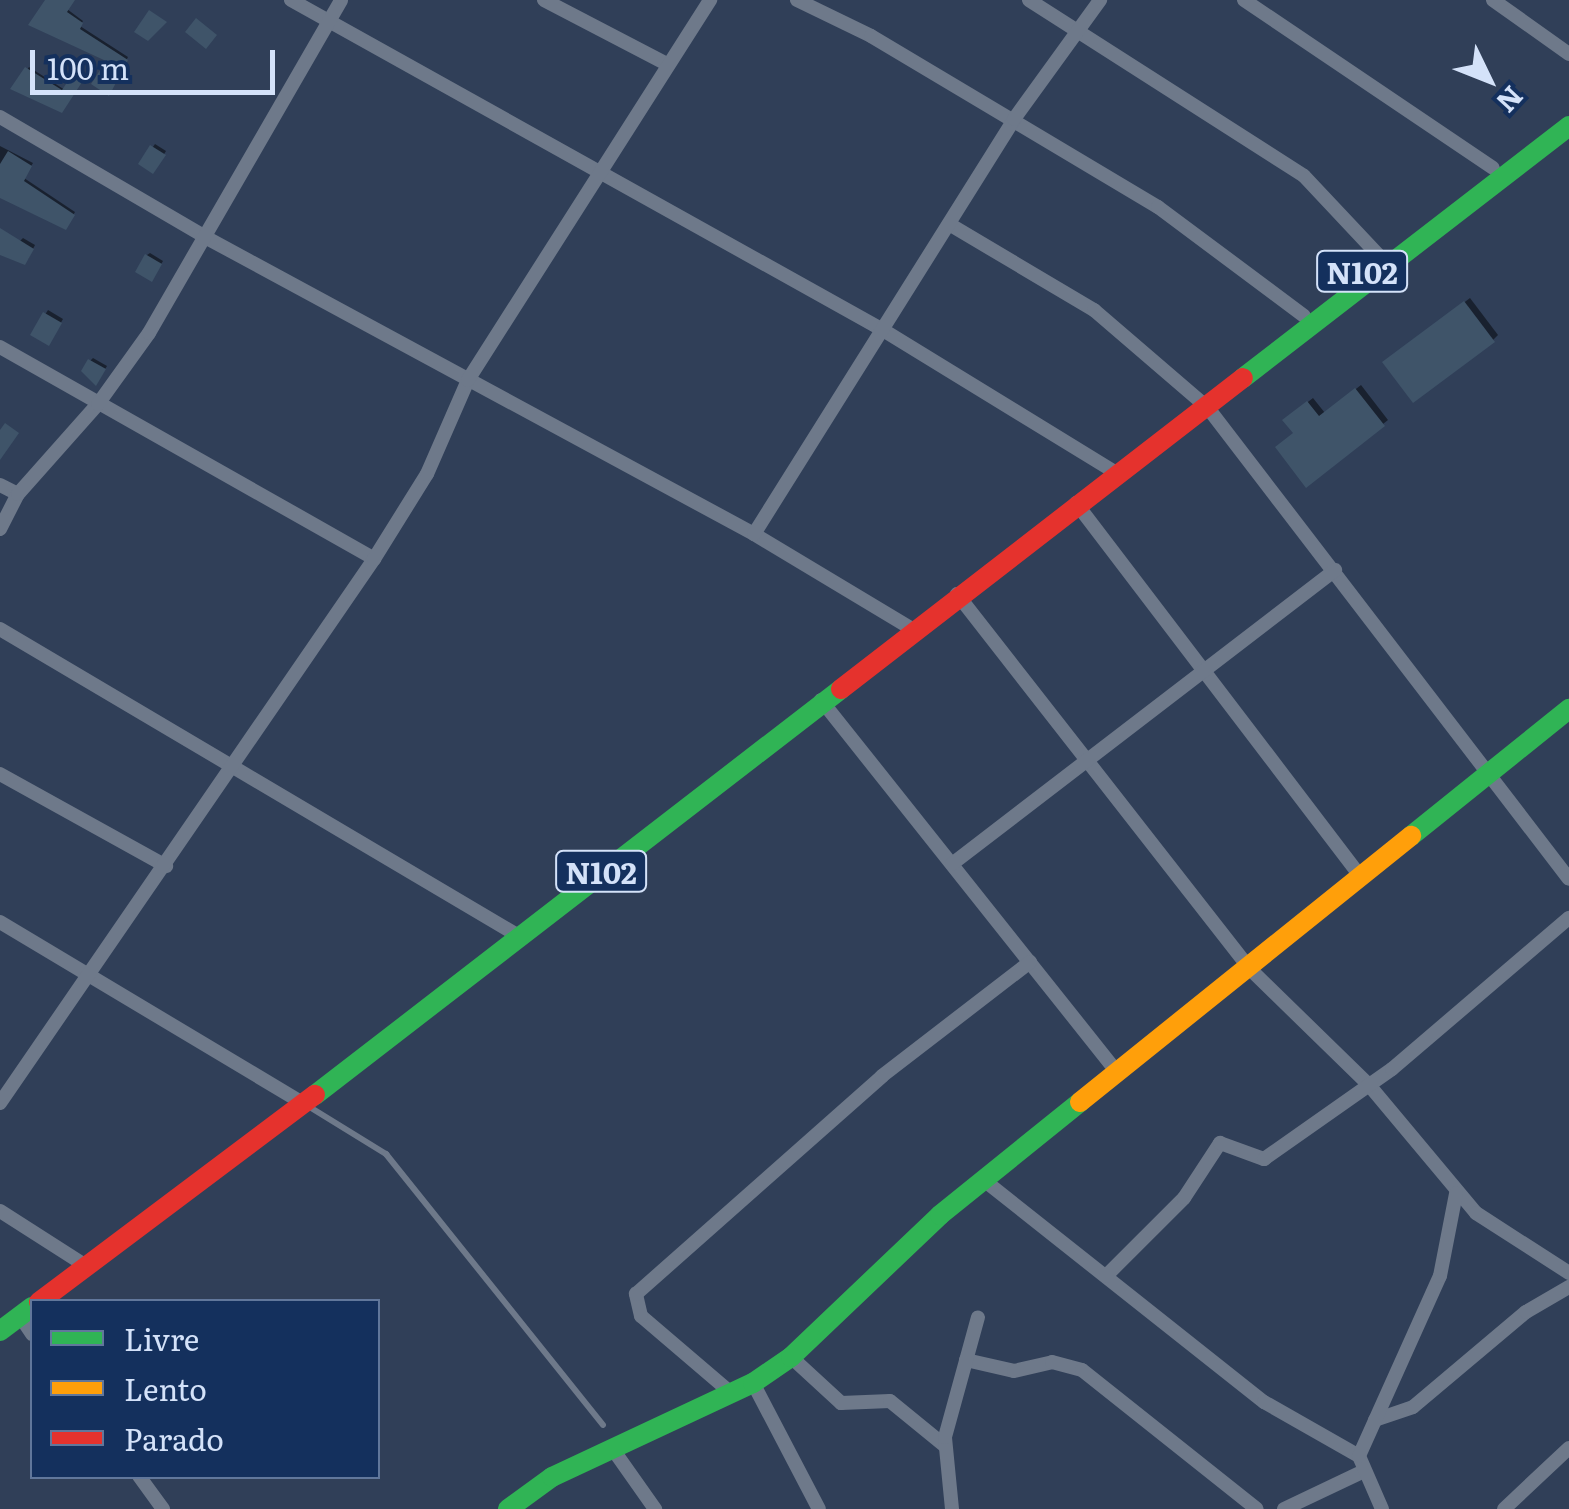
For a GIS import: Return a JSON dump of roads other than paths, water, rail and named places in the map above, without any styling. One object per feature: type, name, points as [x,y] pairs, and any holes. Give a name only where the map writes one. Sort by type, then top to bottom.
[{"type":"main road","name":"N102","points":[[43,1299],[304,1104],[912,628],[1162,438],[1304,316],[1569,110]]},
{"type":"main road","name":"N102","points":[[1203,403],[1569,126]]},
{"type":"main road","points":[[508,1509],[552,1477],[752,1384],[791,1357],[882,1264],[1569,709]]},
{"type":"main road","points":[[0,1331],[28,1319]]},
{"type":"street","points":[[292,0],[884,330],[1116,473]]},
{"type":"street","points":[[0,529],[18,494],[98,404],[205,238],[341,0]]},
{"type":"street","points":[[544,0],[668,64]]},
{"type":"street","points":[[0,1103],[234,769],[374,559],[428,474],[468,380],[710,0]]},
{"type":"street","points":[[797,0],[1014,118],[1158,207],[1304,316]]},
{"type":"street","points":[[1029,0],[1082,30],[1321,188],[1380,258]]},
{"type":"street","points":[[754,534],[1014,118],[1082,30],[1100,0]]},
{"type":"street","points":[[1244,0],[1493,168]]},
{"type":"street","points":[[1493,0],[1569,54]]},
{"type":"street","points":[[0,116],[205,238],[754,534],[912,628]]},
{"type":"street","points":[[949,224],[1094,310],[1203,403],[1335,570],[1485,776],[1569,878]]},
{"type":"street","points":[[0,346],[374,559]]},
{"type":"street","points":[[0,485],[18,494]]},
{"type":"street","points":[[1076,504],[1207,667],[1361,877]]},
{"type":"street","points":[[952,864],[1089,763],[1335,570]]},
{"type":"street","points":[[957,594],[1248,968],[1369,1085],[1456,1194],[1494,1228],[1569,1273]]},
{"type":"street","points":[[0,629],[517,935]]},
{"type":"street","points":[[821,700],[1119,1074]]},
{"type":"street","points":[[0,774],[166,866]]},
{"type":"street","points":[[1106,1276],[1184,1198],[1220,1144],[1264,1159],[1369,1085],[1569,918]]},
{"type":"street","points":[[0,922],[304,1104]]},
{"type":"street","points":[[730,1392],[641,1316],[636,1294],[882,1076],[1030,962]]},
{"type":"street","points":[[985,1181],[1264,1402],[1359,1456]]},
{"type":"street","points":[[1382,1509],[1362,1472],[1359,1456],[1440,1276],[1456,1194]]},
{"type":"street","points":[[0,1211],[86,1266]]},
{"type":"street","points":[[1376,1420],[1413,1408],[1526,1312],[1569,1287]]},
{"type":"street","points":[[952,1509],[944,1445],[978,1317]]},
{"type":"street","points":[[791,1357],[841,1403],[890,1401],[944,1445]]},
{"type":"street","points":[[966,1360],[1014,1371],[1052,1362],[1082,1370],[1257,1509]]},
{"type":"street","points":[[752,1384],[819,1509]]},
{"type":"street","points":[[612,1448],[654,1509]]},
{"type":"street","points":[[1504,1509],[1569,1448]]},
{"type":"street","points":[[1284,1509],[1362,1472]]},
{"type":"street","points":[[141,1479],[163,1509]]},
{"type":"lane","points":[[304,1104],[386,1154],[603,1424]]}]
